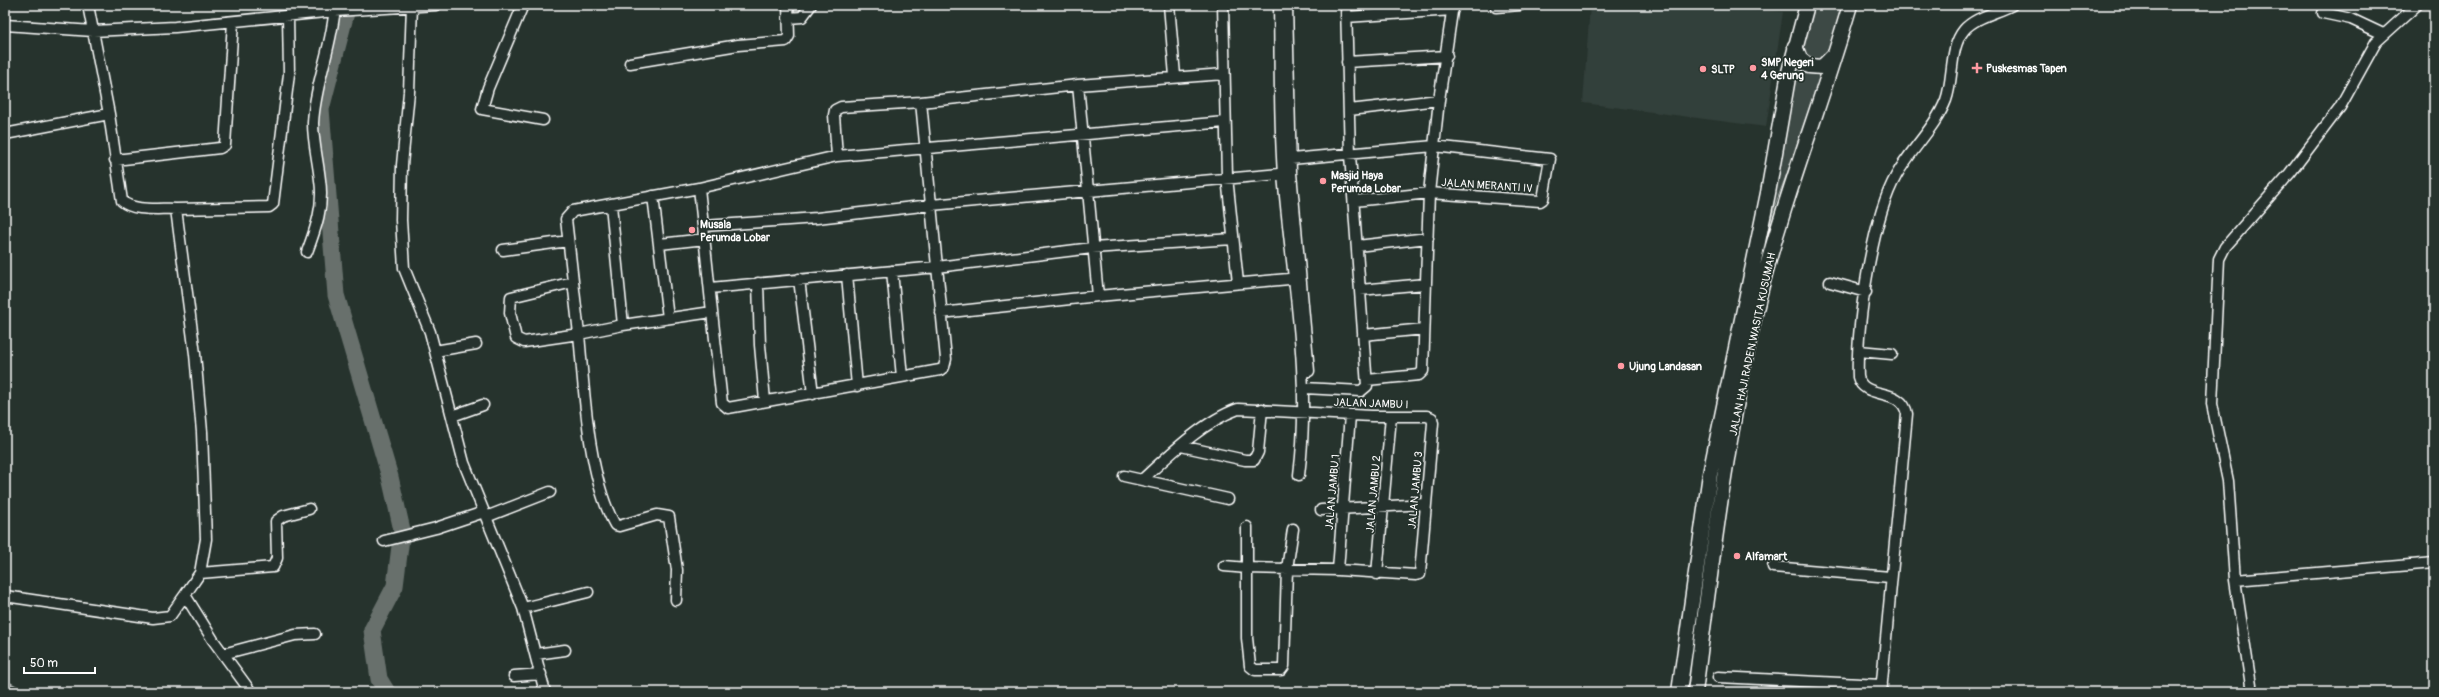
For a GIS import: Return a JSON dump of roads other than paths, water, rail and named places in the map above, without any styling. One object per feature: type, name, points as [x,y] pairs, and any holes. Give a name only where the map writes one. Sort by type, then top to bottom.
[{"type":"highway","name":"JALAN HAJI RADEN WASITA KUSUMAH","points":[[1679,692],[1710,474],[1768,193],[1795,46],[1807,5]]},
{"type":"highway","name":"JALAN HAJI RADEN WASITA KUSUMAH","points":[[1695,692],[1725,476],[1742,379],[1772,246],[1850,5]]},
{"type":"highway","points":[[1795,46],[1800,59],[1816,68],[1826,65],[1836,51]]},
{"type":"highway","points":[[1710,474],[1725,476]]},
{"type":"street","points":[[88,5],[109,114],[122,201],[137,207],[176,209],[270,207],[273,204],[289,74],[288,16]]},
{"type":"street","points":[[5,26],[93,31],[233,22],[337,9],[436,5]]},
{"type":"street","points":[[523,5],[488,88],[482,108],[485,112],[543,120]]},
{"type":"street","points":[[630,63],[738,45],[786,41],[789,36],[788,5]]},
{"type":"street","points":[[788,18],[802,17],[811,5]]},
{"type":"street","points":[[1169,5],[1175,76]]},
{"type":"street","points":[[1223,5],[1227,177],[1238,283]]},
{"type":"street","points":[[1279,5],[1287,173],[1307,388],[1307,412],[1299,475]]},
{"type":"street","points":[[1287,5],[1291,159],[1287,173]]},
{"type":"street","points":[[1307,388],[1361,391],[1366,388],[1367,380],[1350,154],[1346,5]]},
{"type":"street","points":[[1496,7],[1520,5]]},
{"type":"street","points":[[1718,677],[1881,688],[1890,577],[1907,414],[1905,406],[1900,400],[1866,388],[1861,384],[1858,378],[1859,351],[1866,292],[1876,236],[1888,191],[1909,154],[1932,124],[1946,100],[1960,35],[1968,26],[2012,5]]},
{"type":"street","points":[[2252,692],[2235,580],[2228,481],[2212,404],[2219,259],[2225,247],[2290,173],[2340,107],[2368,54],[2383,34],[2417,5]]},
{"type":"street","points":[[416,6],[402,165],[402,253],[406,277],[439,350],[456,414],[459,448],[528,607],[536,654],[545,692]]},
{"type":"street","points":[[1346,17],[1453,8],[1447,56],[1439,100],[1429,193],[1421,374],[1367,380]]},
{"type":"street","points":[[307,252],[316,229],[320,205],[320,182],[313,123],[322,67],[337,9]]},
{"type":"street","points":[[2323,13],[2351,19],[2383,34]]},
{"type":"street","points":[[115,160],[220,148],[225,145],[233,22]]},
{"type":"street","points":[[1347,62],[1447,56]]},
{"type":"street","points":[[837,156],[834,115],[837,108],[921,102],[1175,76],[1224,74]]},
{"type":"street","points":[[1078,85],[1092,248],[1098,296]]},
{"type":"street","points":[[1349,110],[1439,100]]},
{"type":"street","points":[[699,188],[723,404],[728,408],[813,394],[940,370],[945,366],[942,314],[936,267],[921,102]]},
{"type":"street","points":[[5,134],[109,114]]},
{"type":"street","points":[[676,600],[677,570],[669,517],[657,515],[619,526],[615,525],[606,507],[597,477],[592,448],[568,241],[566,219],[570,212],[699,188],[837,156],[925,147],[1083,136],[1225,122]]},
{"type":"street","points":[[1291,159],[1434,146]]},
{"type":"street","name":"JALAN MERANTI IV","points":[[1354,201],[1429,193],[1540,201],[1543,199],[1550,162],[1548,158],[1434,146]]},
{"type":"street","points":[[704,226],[817,218],[931,205],[1227,177],[1287,173]]},
{"type":"street","points":[[653,196],[668,318]]},
{"type":"street","points":[[611,205],[623,325]]},
{"type":"street","points":[[5,596],[153,618],[170,616],[200,573],[206,540],[202,432],[195,354],[176,209]]},
{"type":"street","points":[[1357,246],[1428,238]]},
{"type":"street","points":[[660,244],[705,239]]},
{"type":"street","points":[[710,288],[936,267],[1092,248],[1233,239]]},
{"type":"street","points":[[503,250],[568,241]]},
{"type":"street","points":[[892,271],[902,377]]},
{"type":"street","points":[[847,275],[857,386]]},
{"type":"street","points":[[942,314],[1098,296],[1297,278]]},
{"type":"street","points":[[800,279],[813,394]]},
{"type":"street","points":[[573,282],[513,295],[509,302],[516,338],[519,341],[578,334],[623,325],[712,312]]},
{"type":"street","points":[[1830,282],[1866,292]]},
{"type":"street","points":[[758,283],[760,345],[765,401]]},
{"type":"street","points":[[1360,290],[1425,284]]},
{"type":"street","points":[[1363,335],[1424,329]]},
{"type":"street","points":[[439,350],[476,344]]},
{"type":"street","points":[[1859,351],[1892,354]]},
{"type":"street","points":[[456,414],[483,405]]},
{"type":"street","points":[[1181,446],[1245,460],[1254,460],[1257,455],[1262,409]]},
{"type":"street","name":"JALAN JAMBU I","points":[[1143,479],[1181,446],[1233,410],[1262,409],[1350,415],[1431,417]]},
{"type":"street","name":"JALAN JAMBU 1","points":[[1338,570],[1344,509],[1350,415]]},
{"type":"street","name":"JALAN JAMBU 2","points":[[1377,574],[1385,507],[1392,416]]},
{"type":"street","name":"JALAN JAMBU 3","points":[[1377,574],[1420,574],[1422,566],[1425,504],[1433,423],[1431,417]]},
{"type":"street","points":[[1124,476],[1228,499]]},
{"type":"street","points":[[384,541],[488,515],[550,492]]},
{"type":"street","points":[[1321,510],[1425,504]]},
{"type":"street","points":[[200,573],[273,567],[277,558],[276,521],[283,516],[309,509]]},
{"type":"street","points":[[1247,527],[1247,638],[1250,666],[1255,670],[1281,670],[1284,666],[1287,569],[1293,529]]},
{"type":"street","points":[[2235,580],[2434,563]]},
{"type":"street","points":[[1224,566],[1338,570],[1377,574]]},
{"type":"street","points":[[1773,567],[1890,577]]},
{"type":"street","points":[[528,607],[588,592]]},
{"type":"street","points":[[185,595],[223,654],[251,692]]},
{"type":"street","points":[[223,654],[295,635],[315,634]]},
{"type":"street","points":[[536,654],[565,650]]},
{"type":"street","points":[[514,676],[541,674]]},
{"type":"waterway","points":[[348,5],[321,109],[336,295],[390,477],[402,530],[395,586],[372,630],[379,679],[387,692]]},
{"type":"waterway","points":[[5,681],[26,692]]},
{"type":"place","name":"SMP Negeri 4 Gerung","points":[[1753,68]]},
{"type":"place","name":"Puskesmas Tapen","points":[[1977,68]]},
{"type":"place","name":"SLTP","points":[[1703,69]]},
{"type":"place","name":"Masjid Haya Perumda Lobar","points":[[1323,181]]},
{"type":"place","name":"Musala Perumda Lobar","points":[[692,230]]},
{"type":"place","name":"Ujung Landasan","points":[[1621,366]]},
{"type":"place","name":"Alfamart","points":[[1737,556]]}]
